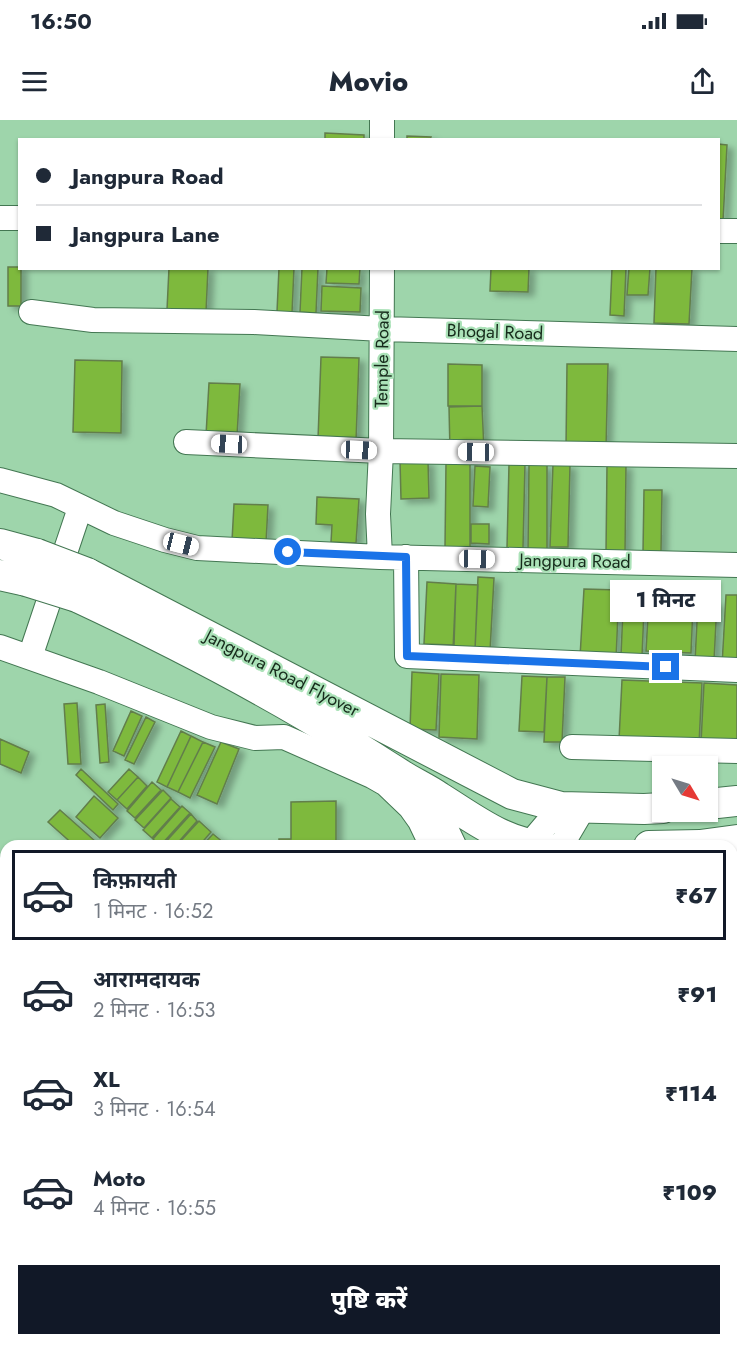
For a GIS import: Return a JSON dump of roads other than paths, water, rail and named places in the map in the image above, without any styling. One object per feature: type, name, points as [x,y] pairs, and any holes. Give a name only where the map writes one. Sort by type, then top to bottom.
[{"type":"main road","name":"Jangpura Road Flyover","points":[[0,544],[37,554],[87,573],[512,794],[572,807],[652,809]]},
{"type":"main road","name":"Jangpura Road Flyover","points":[[0,575],[26,580],[77,597],[130,622],[346,740],[402,776]]},
{"type":"main road","points":[[402,776],[438,796],[486,828],[518,840]]},
{"type":"main road","points":[[402,776],[432,808],[448,840]]},
{"type":"main road","points":[[718,803],[737,801]]},
{"type":"street","points":[[382,120],[382,138]]},
{"type":"street","points":[[0,218],[18,218]]},
{"type":"street","points":[[720,231],[737,231]]},
{"type":"street","name":"Temple Road","points":[[380,557],[378,514],[381,451],[382,270]]},
{"type":"street","name":"Bhogal Road","points":[[31,312],[93,320],[254,322],[382,329],[737,339]]},
{"type":"street","points":[[186,442],[381,451],[737,456]]},
{"type":"street","name":"Jangpura Road","points":[[0,480],[56,495],[80,508],[165,540],[196,548],[380,557],[737,565]]},
{"type":"street","points":[[30,657],[80,508]]},
{"type":"street","points":[[406,557],[407,656],[737,670]]},
{"type":"street","points":[[0,647],[211,727],[255,738],[284,737],[372,776],[399,795],[410,807],[429,840]]},
{"type":"street","points":[[572,747],[737,750]]},
{"type":"street","points":[[540,840],[572,807]]},
{"type":"street","points":[[563,840],[572,807]]}]
